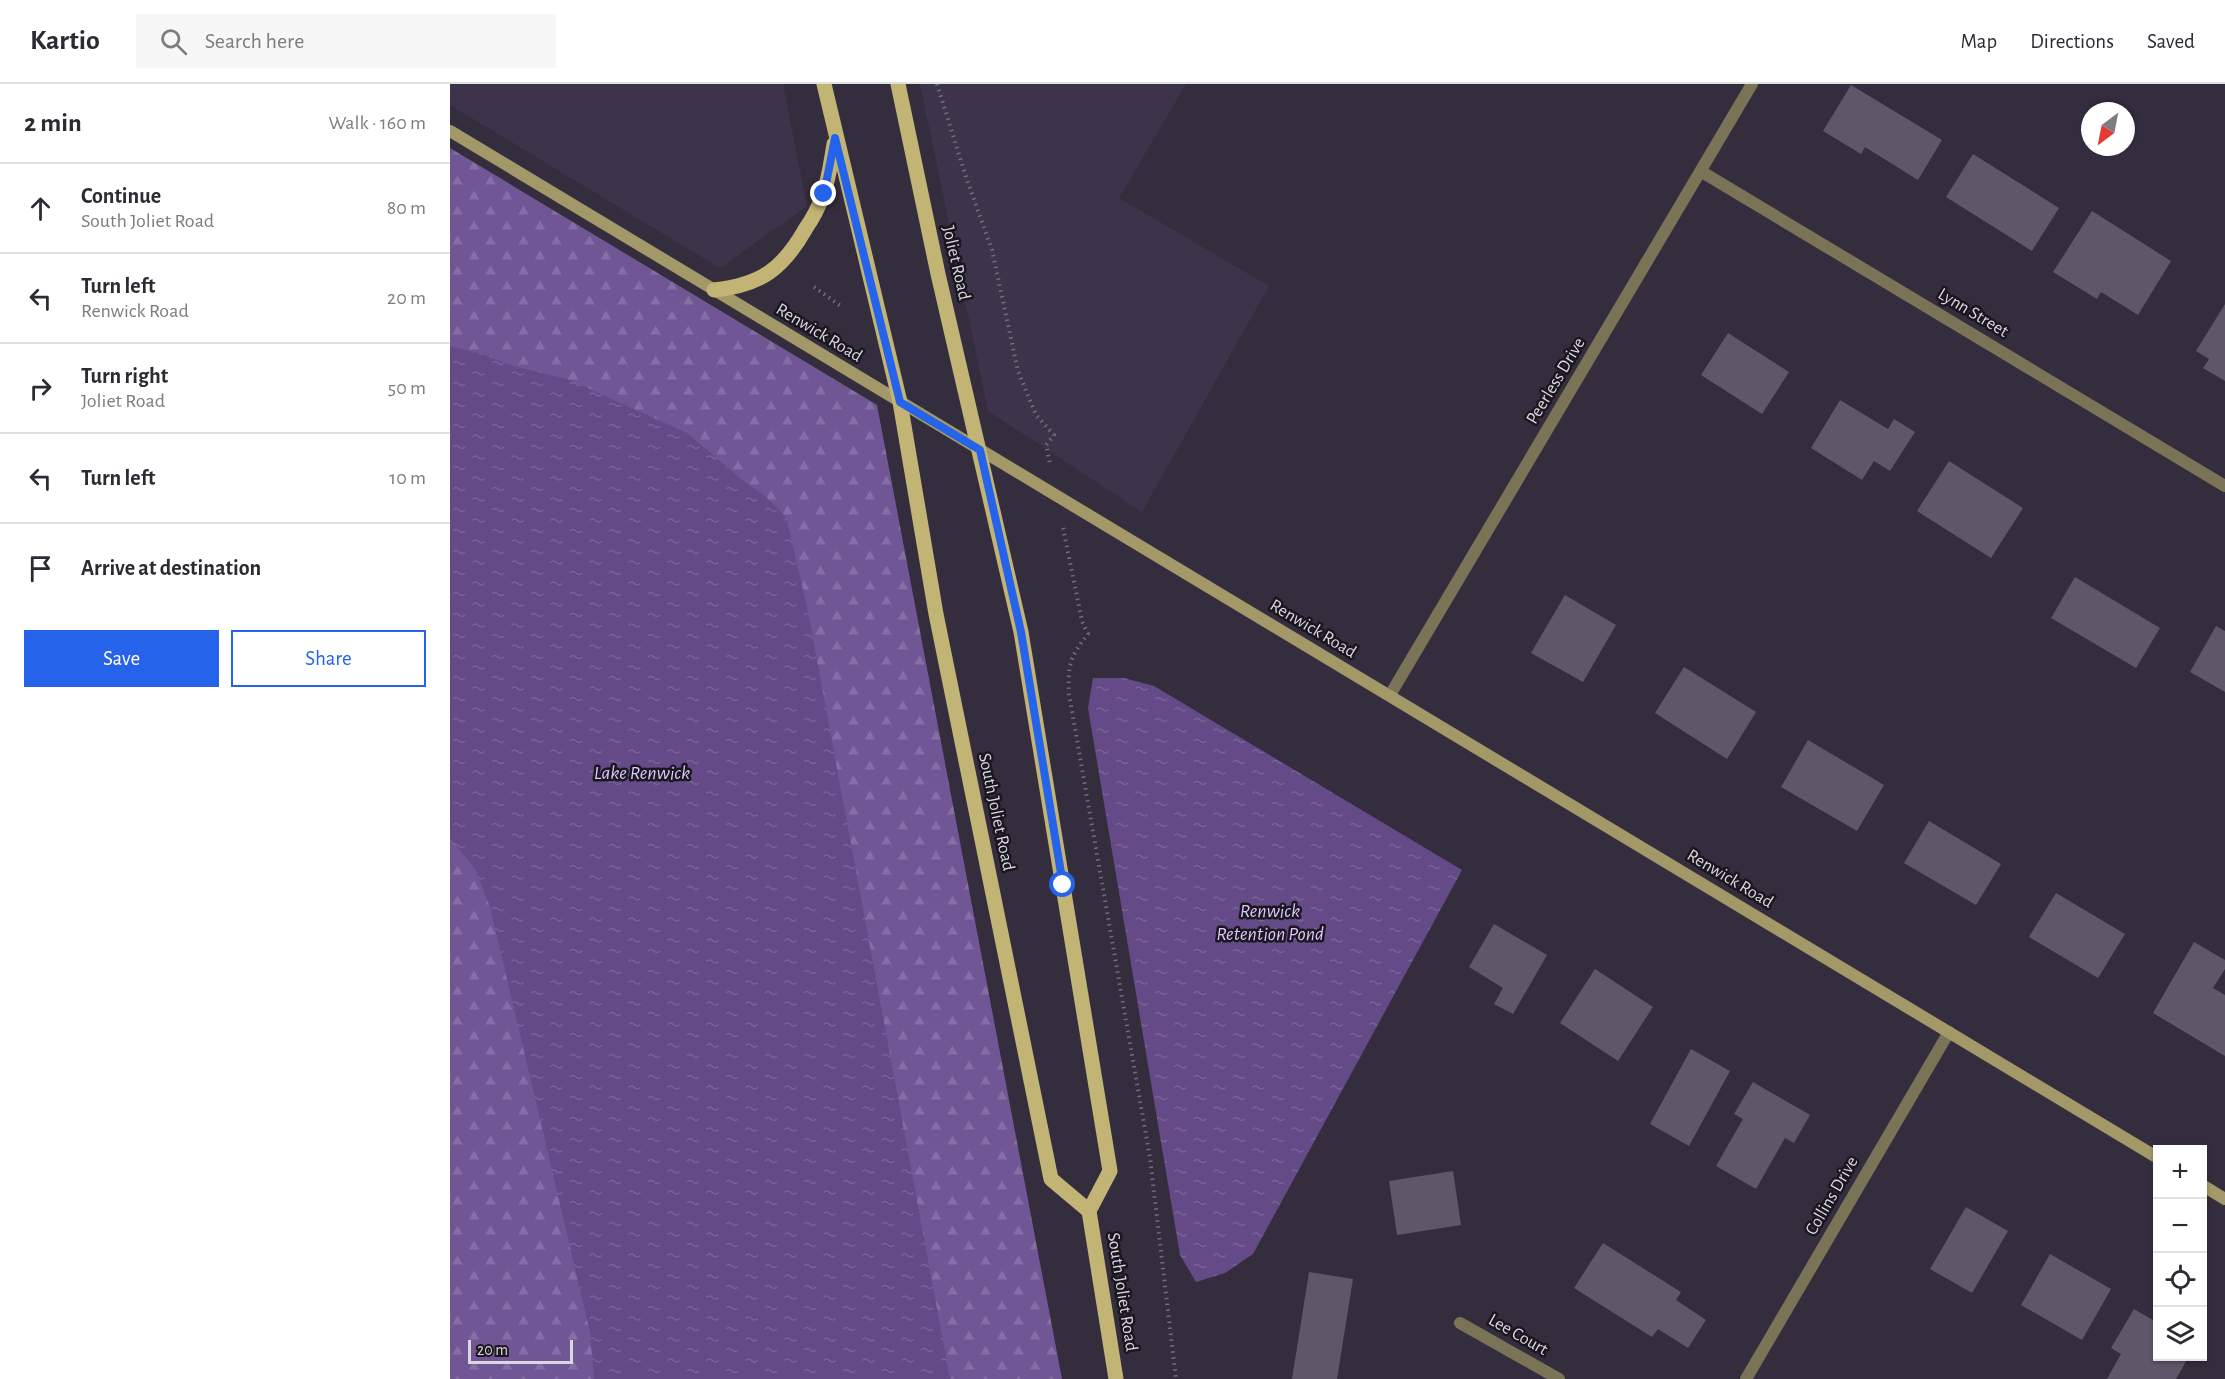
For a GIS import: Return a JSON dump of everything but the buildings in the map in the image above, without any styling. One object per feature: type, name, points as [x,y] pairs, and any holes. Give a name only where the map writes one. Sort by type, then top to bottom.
[{"type":"main road","points":[[824,84],[835,138],[900,402]]},
{"type":"main road","name":"Joliet Road","points":[[898,84],[938,274],[980,450]]},
{"type":"main road","points":[[714,290],[739,288],[752,283],[771,273],[794,249],[824,194],[835,138]]},
{"type":"main road","name":"South Joliet Road","points":[[900,402],[936,614],[1051,1179],[1089,1211]]},
{"type":"main road","name":"South Joliet Road","points":[[980,450],[1021,632],[1110,1171],[1089,1211],[1116,1379]]},
{"type":"street","name":"Peerless Drive","points":[[1390,695],[1702,172],[1752,84]]},
{"type":"street","name":"Renwick Road","points":[[450,131],[2153,1156]]},
{"type":"street","name":"Lynn Street","points":[[1702,172],[2225,486]]},
{"type":"street","name":"Collins Drive","points":[[1746,1379],[1949,1032]]},
{"type":"street","points":[[2207,1188],[2225,1199]]},
{"type":"street","name":"Lee Court","points":[[1460,1323],[1559,1379]]},
{"type":"path","points":[[937,84],[992,250],[1018,371],[1036,415],[1054,435],[1046,445],[1082,621],[1088,634],[1076,648],[1068,667],[1069,694],[1150,1158],[1176,1379]]},
{"type":"path","points":[[814,287],[842,307]]},
{"type":"shaded area","points":[[450,84],[783,84],[807,206],[720,268],[450,105]]},
{"type":"shaded area","points":[[920,84],[1186,84],[1119,198],[1269,286],[1142,512],[988,411]]},
{"type":"green space","name":"Lake Renwick","points":[[450,148],[877,405],[1062,1379],[450,1379]]},
{"type":"water","name":"Lake Renwick","points":[[450,346],[482,354],[513,366],[570,380],[687,433],[746,483],[763,494],[786,517],[807,606],[950,1379],[594,1379],[590,1332],[490,907],[475,869],[450,838]]},
{"type":"water","name":"Renwick Retention Pond","points":[[1093,678],[1124,678],[1154,686],[1462,870],[1253,1254],[1225,1273],[1196,1282],[1180,1255],[1088,708]]},
{"type":"route","points":[[824,194],[835,138],[900,402],[980,450],[1021,632],[1063,885]]}]
